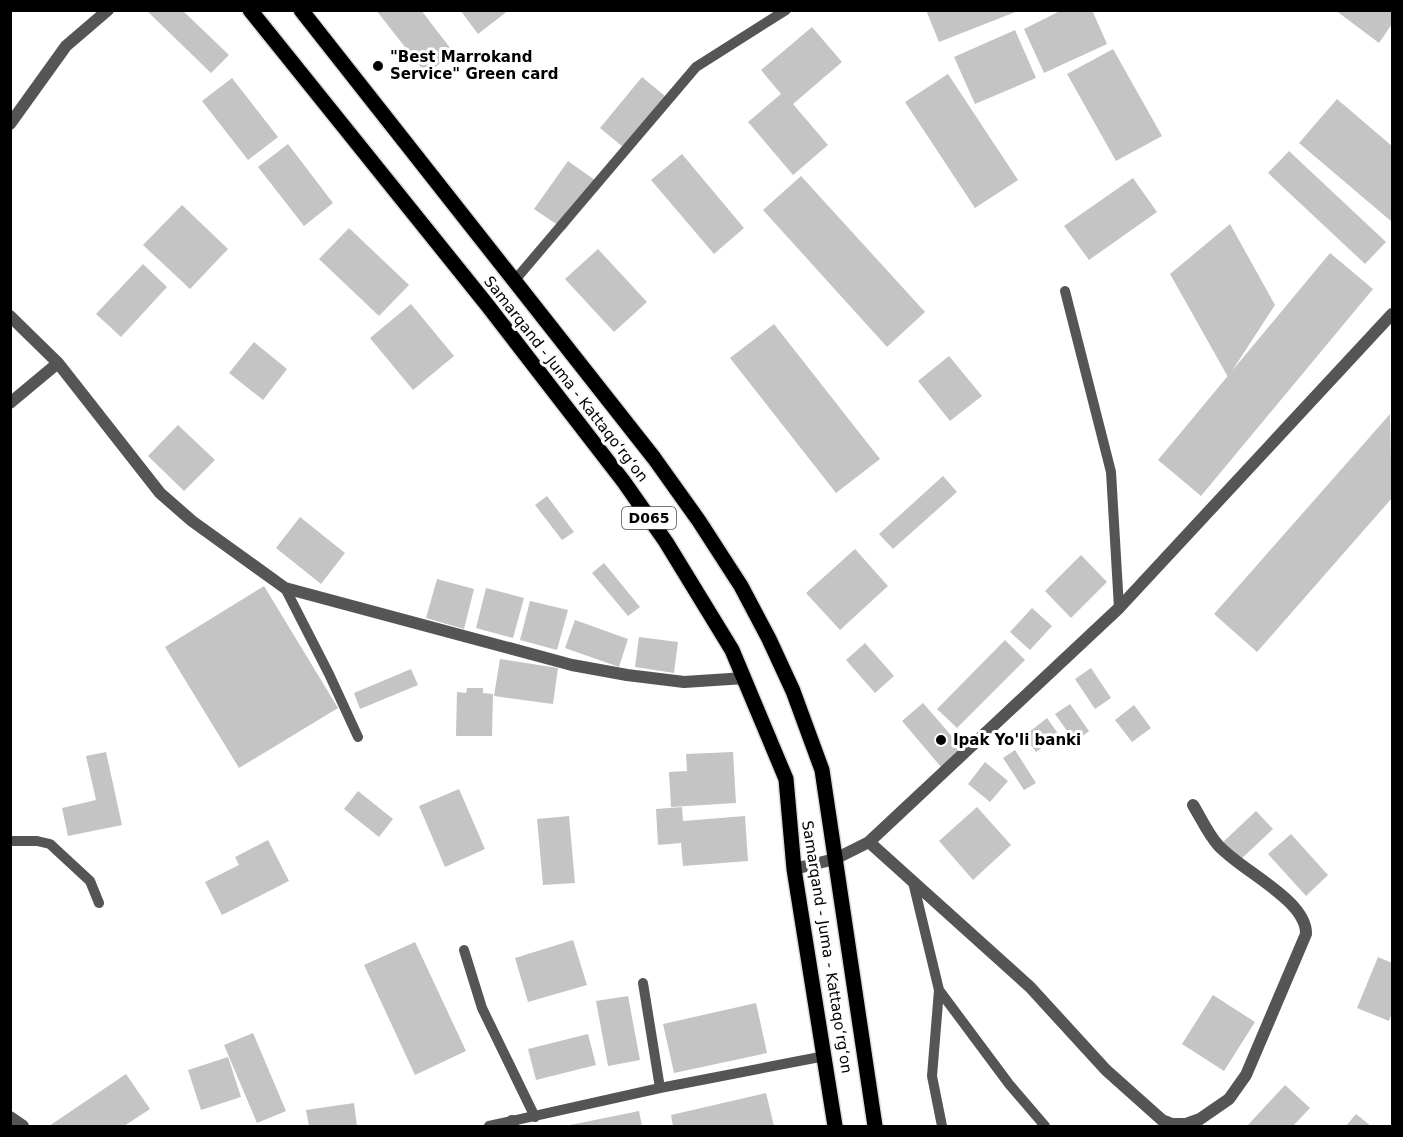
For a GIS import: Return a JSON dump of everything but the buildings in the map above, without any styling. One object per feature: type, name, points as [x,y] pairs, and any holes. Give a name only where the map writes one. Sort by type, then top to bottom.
[{"type":"main road","name":"Samarqand - Juma - Kattaqo‘rg‘on","points":[[250,10],[488,306],[624,482],[703,600],[745,678],[786,779],[794,869],[835,1126]]},
{"type":"main road","name":"Samarqand - Juma - Kattaqo‘rg‘on","points":[[301,10],[654,458],[741,586],[769,639],[793,691],[822,770],[875,1126]]},
{"type":"street","points":[[10,124],[66,46],[108,10]]},
{"type":"street","points":[[794,869],[835,859],[869,843],[1119,608],[1392,314]]},
{"type":"street","points":[[10,316],[57,363],[160,493],[192,521],[285,588],[562,662],[627,675],[684,681],[745,678]]},
{"type":"street","points":[[10,403],[57,363]]},
{"type":"street","points":[[869,843],[1030,987],[1106,1070],[1154,1113],[1162,1120],[1173,1124],[1186,1124],[1200,1119],[1229,1099],[1246,1075],[1306,934],[1306,923],[1299,910],[1253,876],[1217,844],[1193,806]]},
{"type":"street","points":[[10,1117],[23,1126]]},
{"type":"lane","points":[[515,280],[696,67],[786,10]]},
{"type":"lane","points":[[1065,291],[1111,472],[1119,608]]},
{"type":"lane","points":[[285,588],[358,737]]},
{"type":"lane","points":[[10,841],[37,841],[50,844],[90,881],[99,903]]},
{"type":"lane","points":[[913,882],[939,990],[932,1076],[942,1126]]},
{"type":"lane","points":[[464,950],[483,1008],[535,1117]]},
{"type":"lane","points":[[643,983],[660,1088]]},
{"type":"lane","points":[[939,990],[1009,1084],[1045,1126]]},
{"type":"lane","points":[[489,1126],[512,1124],[660,1088],[825,1056]]},
{"type":"place","name":"\"Best Marrokand Service\" Green card","points":[[378,66]]},
{"type":"place","name":"Ipak Yo'li banki","points":[[941,740]]}]
